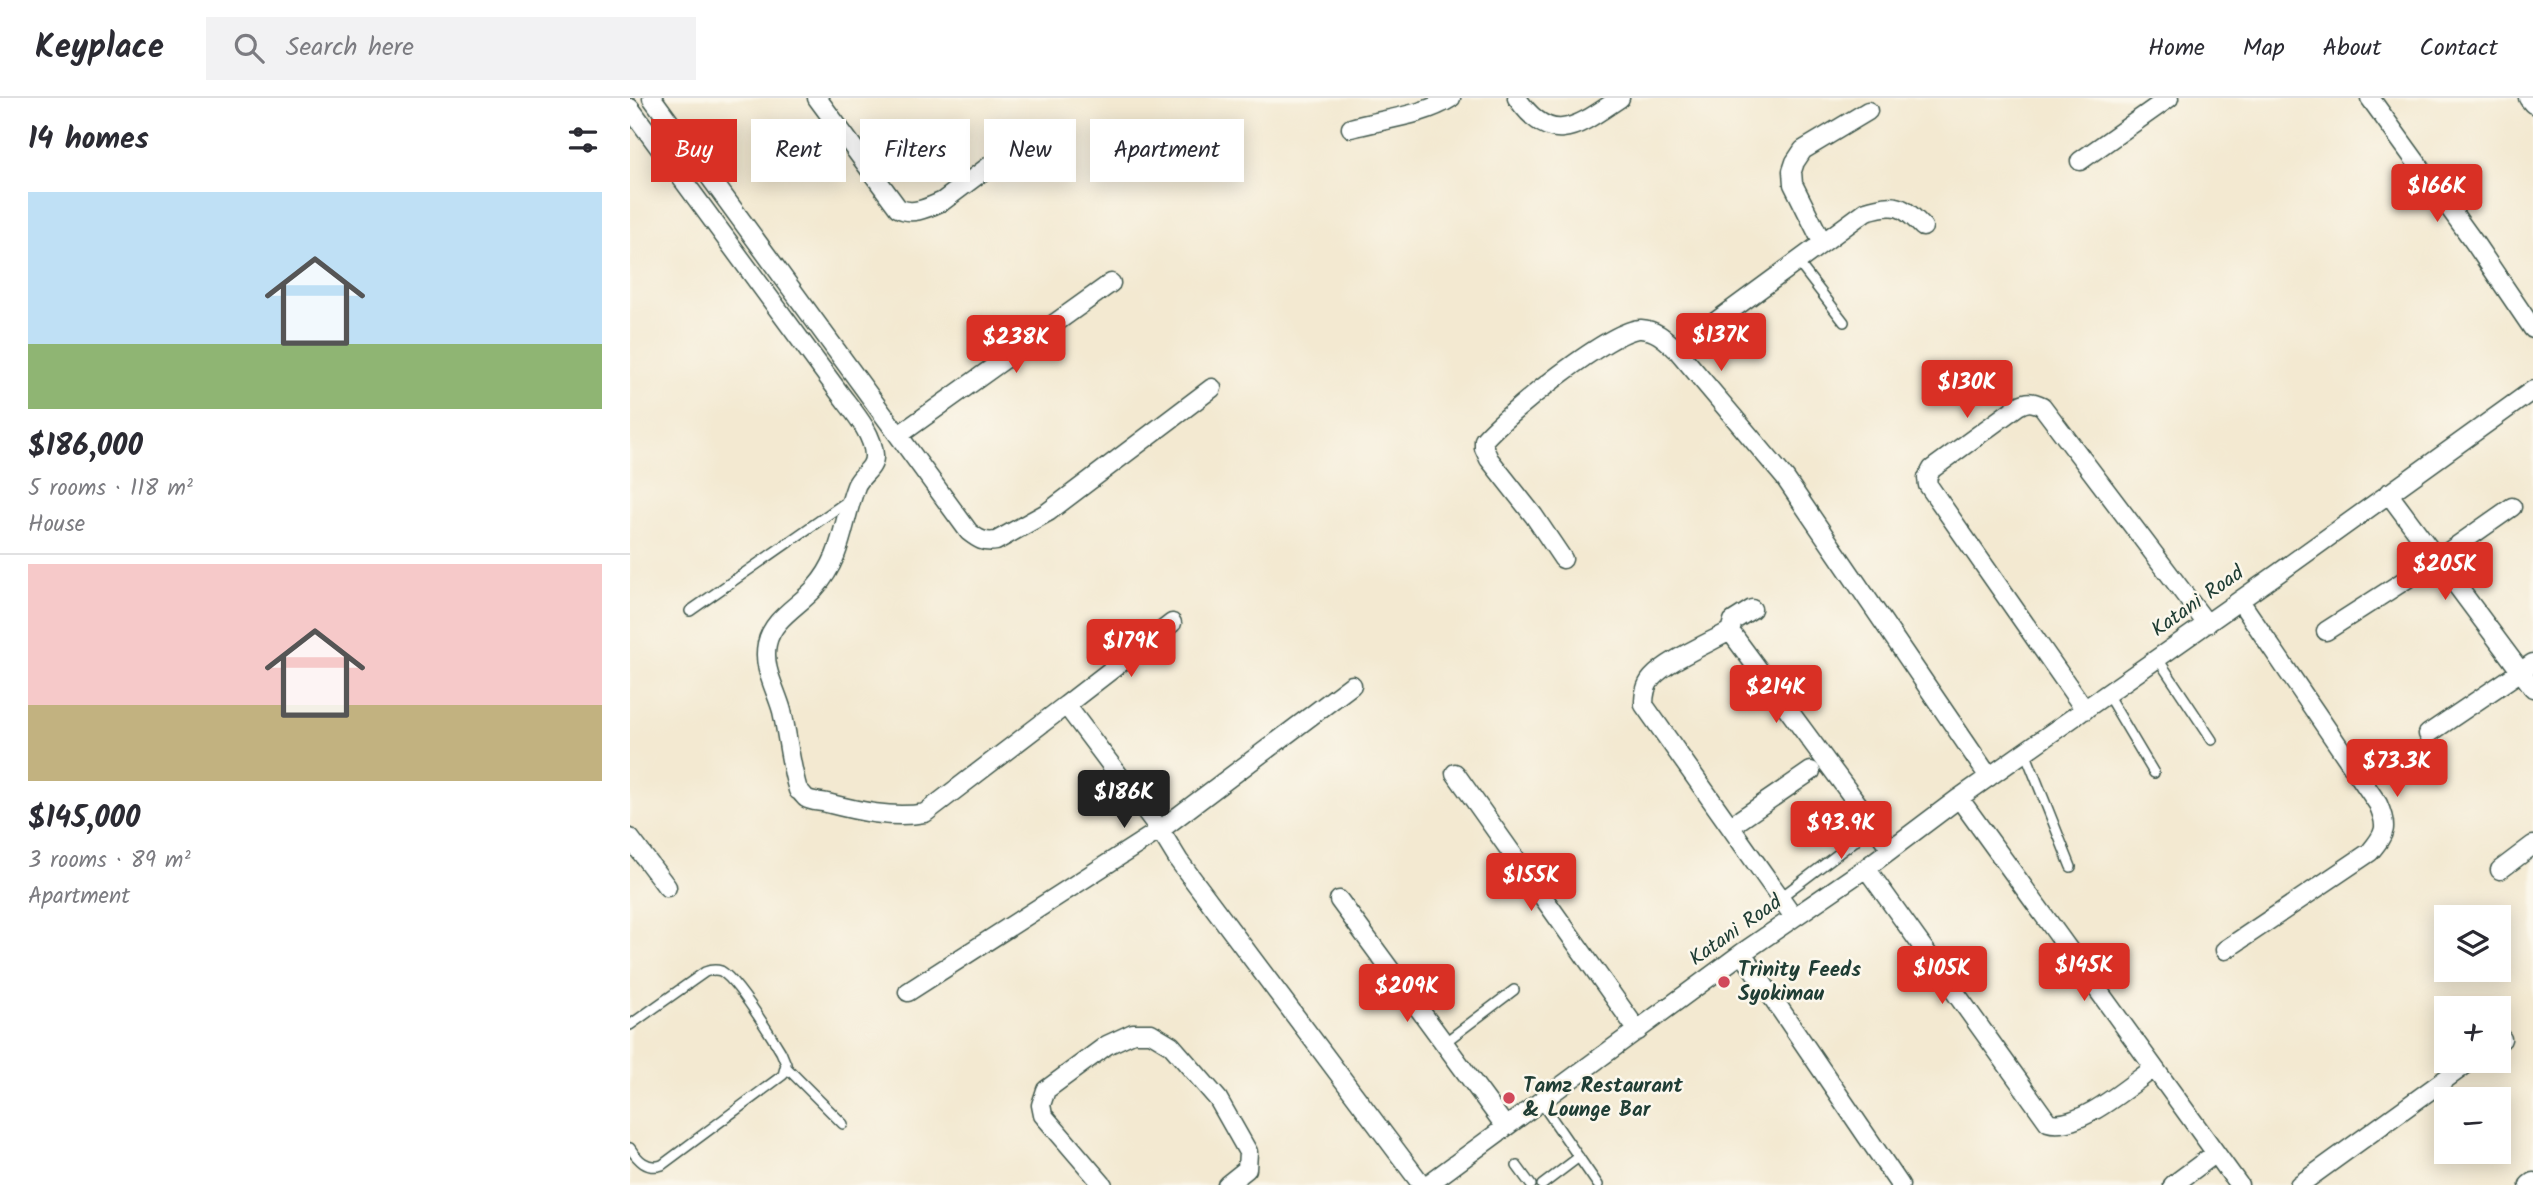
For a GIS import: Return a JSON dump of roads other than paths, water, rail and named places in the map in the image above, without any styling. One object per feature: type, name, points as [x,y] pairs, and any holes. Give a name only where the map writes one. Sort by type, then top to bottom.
[{"type":"street","points":[[652,98],[969,532],[988,543],[1048,512],[1212,388]]},
{"type":"street","points":[[817,98],[898,208],[905,212],[943,201],[984,170]]},
{"type":"street","points":[[1351,128],[1416,113],[1451,98]]},
{"type":"street","points":[[1517,98],[1527,113],[1543,126],[1561,129],[1588,120],[1620,98]]},
{"type":"street","points":[[2080,161],[2169,98]]},
{"type":"street","points":[[2370,98],[2533,329]]},
{"type":"street","points":[[2528,98],[2533,104]]},
{"type":"street","points":[[630,108],[871,438],[874,461],[858,482],[842,541],[830,570],[812,591],[778,622],[770,633],[767,644],[767,667],[781,709],[794,776],[798,790],[805,797],[873,813],[925,813],[1172,623]]},
{"type":"street","points":[[1822,242],[1793,184],[1792,171],[1795,162],[1803,150],[1868,111]]},
{"type":"street","points":[[1677,350],[1866,211],[1885,206],[1907,210],[1923,227]]},
{"type":"street","points":[[899,435],[1111,283]]},
{"type":"street","points":[[1563,559],[1534,516],[1489,459],[1484,440],[1533,396],[1621,333],[1639,329],[1657,332],[1677,350],[1785,478],[1989,777]]},
{"type":"street","name":"Katani Road","points":[[1424,1185],[1742,953],[1866,868],[1959,798],[2240,601],[2533,390]]},
{"type":"street","points":[[2085,710],[1928,485],[1927,478],[1932,469],[2018,406],[2034,401],[2042,405],[2207,624]]},
{"type":"street","points":[[2388,493],[2526,667],[2533,688]]},
{"type":"street","points":[[2326,631],[2438,559],[2512,507]]},
{"type":"street","points":[[2225,950],[2370,852],[2385,830],[2384,817],[2378,804],[2240,601]]},
{"type":"street","points":[[1752,609],[1733,621],[1730,631],[1662,669],[1651,679],[1644,691],[1644,705],[1794,917]]},
{"type":"street","points":[[1730,631],[1891,849]]},
{"type":"street","points":[[2428,734],[2526,667]]},
{"type":"street","points":[[908,992],[1160,830],[1352,685]]},
{"type":"street","points":[[1066,705],[1160,830],[1179,861],[1424,1185]]},
{"type":"street","points":[[1731,826],[1811,771]]},
{"type":"street","points":[[1455,773],[1637,1031]]},
{"type":"street","points":[[1959,798],[2239,1185]]},
{"type":"street","points":[[630,838],[667,887]]},
{"type":"street","points":[[2500,870],[2533,845]]},
{"type":"street","points":[[1866,868],[2048,1122],[2056,1125],[2068,1123],[2086,1115],[2154,1068]]},
{"type":"street","points":[[1339,900],[1505,1126]]},
{"type":"street","points":[[1742,953],[1900,1185]]},
{"type":"street","points":[[1103,1185],[1043,1115],[1041,1105],[1046,1090],[1107,1045],[1133,1033],[1150,1033],[1171,1045],[1218,1100],[1248,1152],[1247,1169],[1227,1185]]},
{"type":"street","points":[[2299,1185],[2454,1073]]},
{"type":"street","points":[[2173,1185],[2216,1153]]},
{"type":"lane","points":[[1797,261],[1844,323]]},
{"type":"lane","points":[[690,611],[852,498]]},
{"type":"lane","points":[[2158,659],[2212,740]]},
{"type":"lane","points":[[2107,694],[2154,773]]},
{"type":"lane","points":[[2025,752],[2071,867]]},
{"type":"lane","points":[[1781,897],[1855,841]]},
{"type":"lane","points":[[630,1025],[705,972],[716,970],[723,973],[782,1052],[786,1067],[843,1124]]},
{"type":"lane","points":[[1444,1042],[1514,990]]},
{"type":"lane","points":[[631,1152],[646,1165],[662,1165],[754,1098],[783,1075],[786,1067]]},
{"type":"lane","points":[[1540,1101],[1598,1185]]},
{"type":"lane","points":[[1542,1185],[1579,1157]]},
{"type":"lane","points":[[1517,1166],[1531,1185]]},
{"type":"place","name":"Trinity Feeds Syokimau","points":[[1724,982]]},
{"type":"place","name":"Tamz Restaurant & Lounge Bar","points":[[1509,1098]]}]
